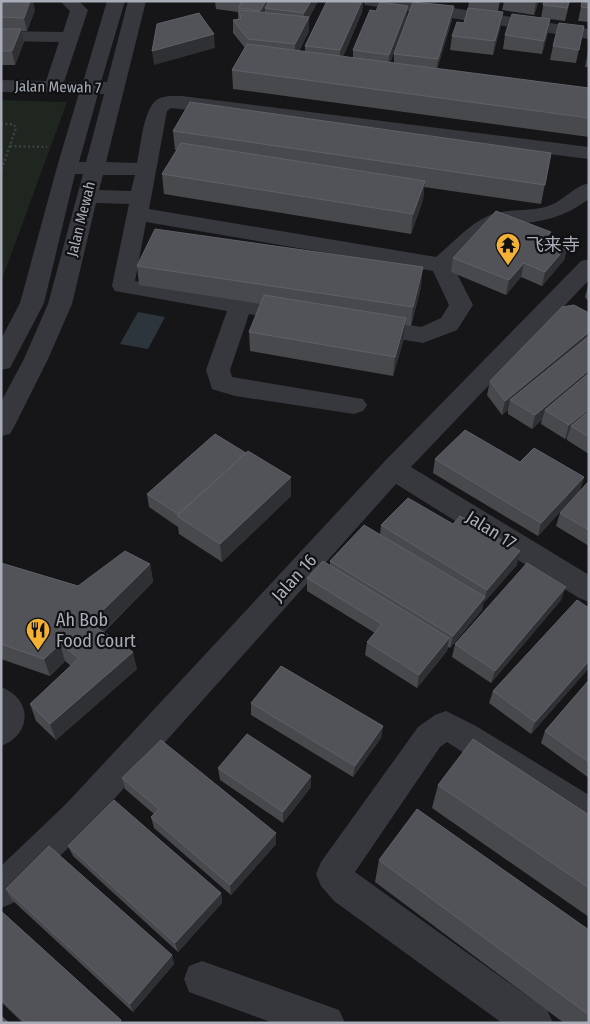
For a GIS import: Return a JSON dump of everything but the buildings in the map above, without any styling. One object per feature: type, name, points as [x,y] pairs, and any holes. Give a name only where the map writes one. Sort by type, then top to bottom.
[{"type":"street","points":[[53,87],[79,10],[68,1]]},
{"type":"street","name":"Jalan Mewah","points":[[1,362],[32,303],[67,167],[116,1]]},
{"type":"street","name":"Jalan Mewah","points":[[1,427],[36,359],[60,304],[137,1]]},
{"type":"street","points":[[371,1],[589,34]]},
{"type":"street","points":[[1,36],[70,37]]},
{"type":"street","name":"Jalan Mewah 7","points":[[1,86],[115,88]]},
{"type":"street","points":[[317,318],[123,286],[158,109],[166,102],[192,103],[589,153]]},
{"type":"street","points":[[67,167],[146,169]]},
{"type":"street","points":[[440,264],[496,220],[550,213],[564,208],[589,189]]},
{"type":"street","points":[[87,196],[440,264]]},
{"type":"street","points":[[346,322],[423,335],[449,324],[461,305],[440,264]]},
{"type":"street","name":"Jalan 16","points":[[1,891],[78,815],[393,469],[565,304],[589,266]]},
{"type":"street","points":[[241,305],[218,370],[221,383],[235,387],[354,405]]},
{"type":"street","name":"Jalan 17","points":[[393,469],[589,590]]},
{"type":"street","points":[[1,701],[9,710],[7,725],[1,732]]},
{"type":"street","points":[[534,1023],[346,890],[333,874],[429,737],[446,725],[589,814]]},
{"type":"street","points":[[202,979],[326,1023]]},
{"type":"path","points":[[1,124],[13,124],[16,128],[1,171]]},
{"type":"path","points":[[10,146],[47,147]]},
{"type":"shaded area","points":[[1,100],[67,102],[1,282]]},
{"type":"shaded area","points":[[138,312],[165,317],[148,349],[120,344]]},
{"type":"place","name":"飞来寺","points":[[508,266]]},
{"type":"place","name":"Ah Bob Food Court","points":[[38,651]]}]
